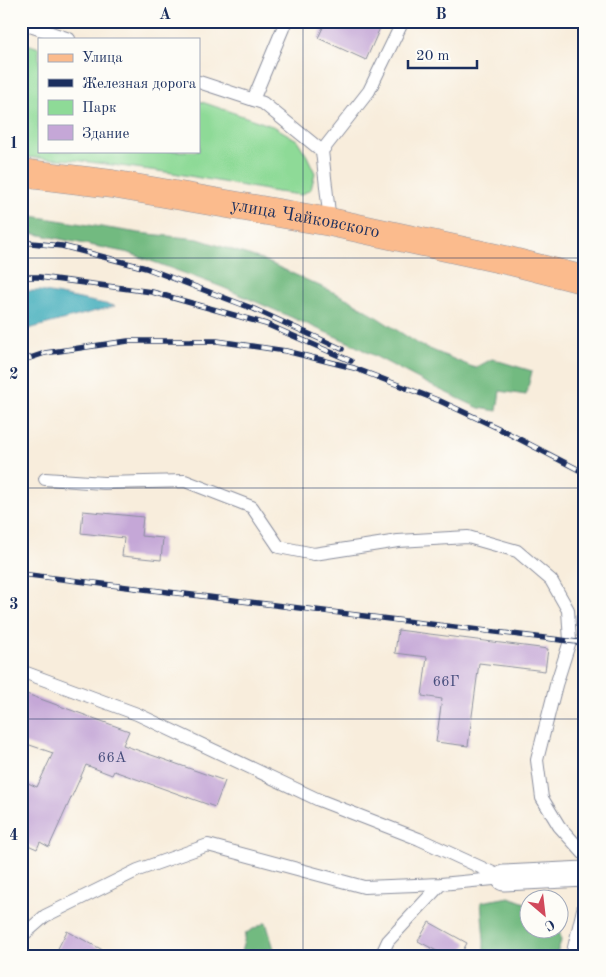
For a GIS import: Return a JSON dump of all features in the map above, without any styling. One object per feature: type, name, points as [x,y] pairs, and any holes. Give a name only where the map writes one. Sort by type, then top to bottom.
[{"type":"main road","name":"улица Чайковского","points":[[21,173],[112,184],[330,222],[510,261],[585,280]]},
{"type":"street","points":[[504,878],[585,874]]},
{"type":"lane","points":[[253,100],[286,21]]},
{"type":"lane","points":[[322,151],[369,91],[403,21]]},
{"type":"lane","points":[[21,23],[66,38]]},
{"type":"lane","points":[[200,82],[263,103],[322,151],[330,222]]},
{"type":"lane","points":[[46,479],[104,483],[185,481],[252,508],[278,547],[314,554],[398,541],[468,537],[517,551],[550,580],[568,610],[570,641],[556,685],[537,760],[542,798],[559,826],[585,855]]},
{"type":"lane","points":[[21,671],[137,714],[319,800],[419,839],[504,878]]},
{"type":"lane","points":[[21,937],[45,916],[138,870],[208,845],[364,887],[441,884],[504,878]]},
{"type":"lane","points":[[380,956],[388,941],[441,884]]},
{"type":"lane","points":[[572,956],[585,901]]},
{"type":"green space","points":[[21,42],[38,48],[38,152],[200,152],[200,101],[275,127],[297,140],[315,173],[311,189],[301,195],[173,173],[75,160],[21,157]]},
{"type":"green space","points":[[32,216],[139,233],[198,239],[261,259],[350,300],[420,345],[475,368],[492,359],[532,371],[526,395],[500,391],[497,411],[479,408],[348,342],[222,287],[129,253],[21,231],[21,217]]},
{"type":"green space","points":[[509,897],[518,900],[518,940],[561,940],[556,956],[484,956],[481,902]]},
{"type":"green space","points":[[266,922],[276,956],[240,956],[246,933]]},
{"type":"water","points":[[21,291],[40,291],[115,306],[21,331]]},
{"type":"building","points":[[326,21],[383,21],[366,60],[318,38]]},
{"type":"building","points":[[83,511],[143,517],[141,536],[163,538],[161,560],[122,556],[124,538],[81,533]]},
{"type":"building","points":[[398,630],[548,649],[545,671],[479,663],[468,746],[436,742],[442,699],[422,696],[427,657],[395,653]]},
{"type":"building","points":[[21,692],[129,731],[123,745],[225,781],[215,807],[114,771],[112,775],[86,765],[49,847],[40,842],[37,849],[21,842],[21,780],[37,787],[53,753],[21,742]]},
{"type":"building","points":[[429,922],[467,943],[460,956],[446,956],[418,941]]},
{"type":"building","points":[[67,931],[114,956],[54,956]]},
{"type":"railway","points":[[21,242],[62,246],[146,268],[254,309],[342,349]]},
{"type":"railway","points":[[21,277],[39,277],[152,292],[266,324],[351,361]]},
{"type":"railway","points":[[21,361],[45,353],[128,341],[217,341],[286,351],[354,368],[440,401],[498,428],[585,473]]},
{"type":"railway","points":[[21,574],[585,643]]}]
